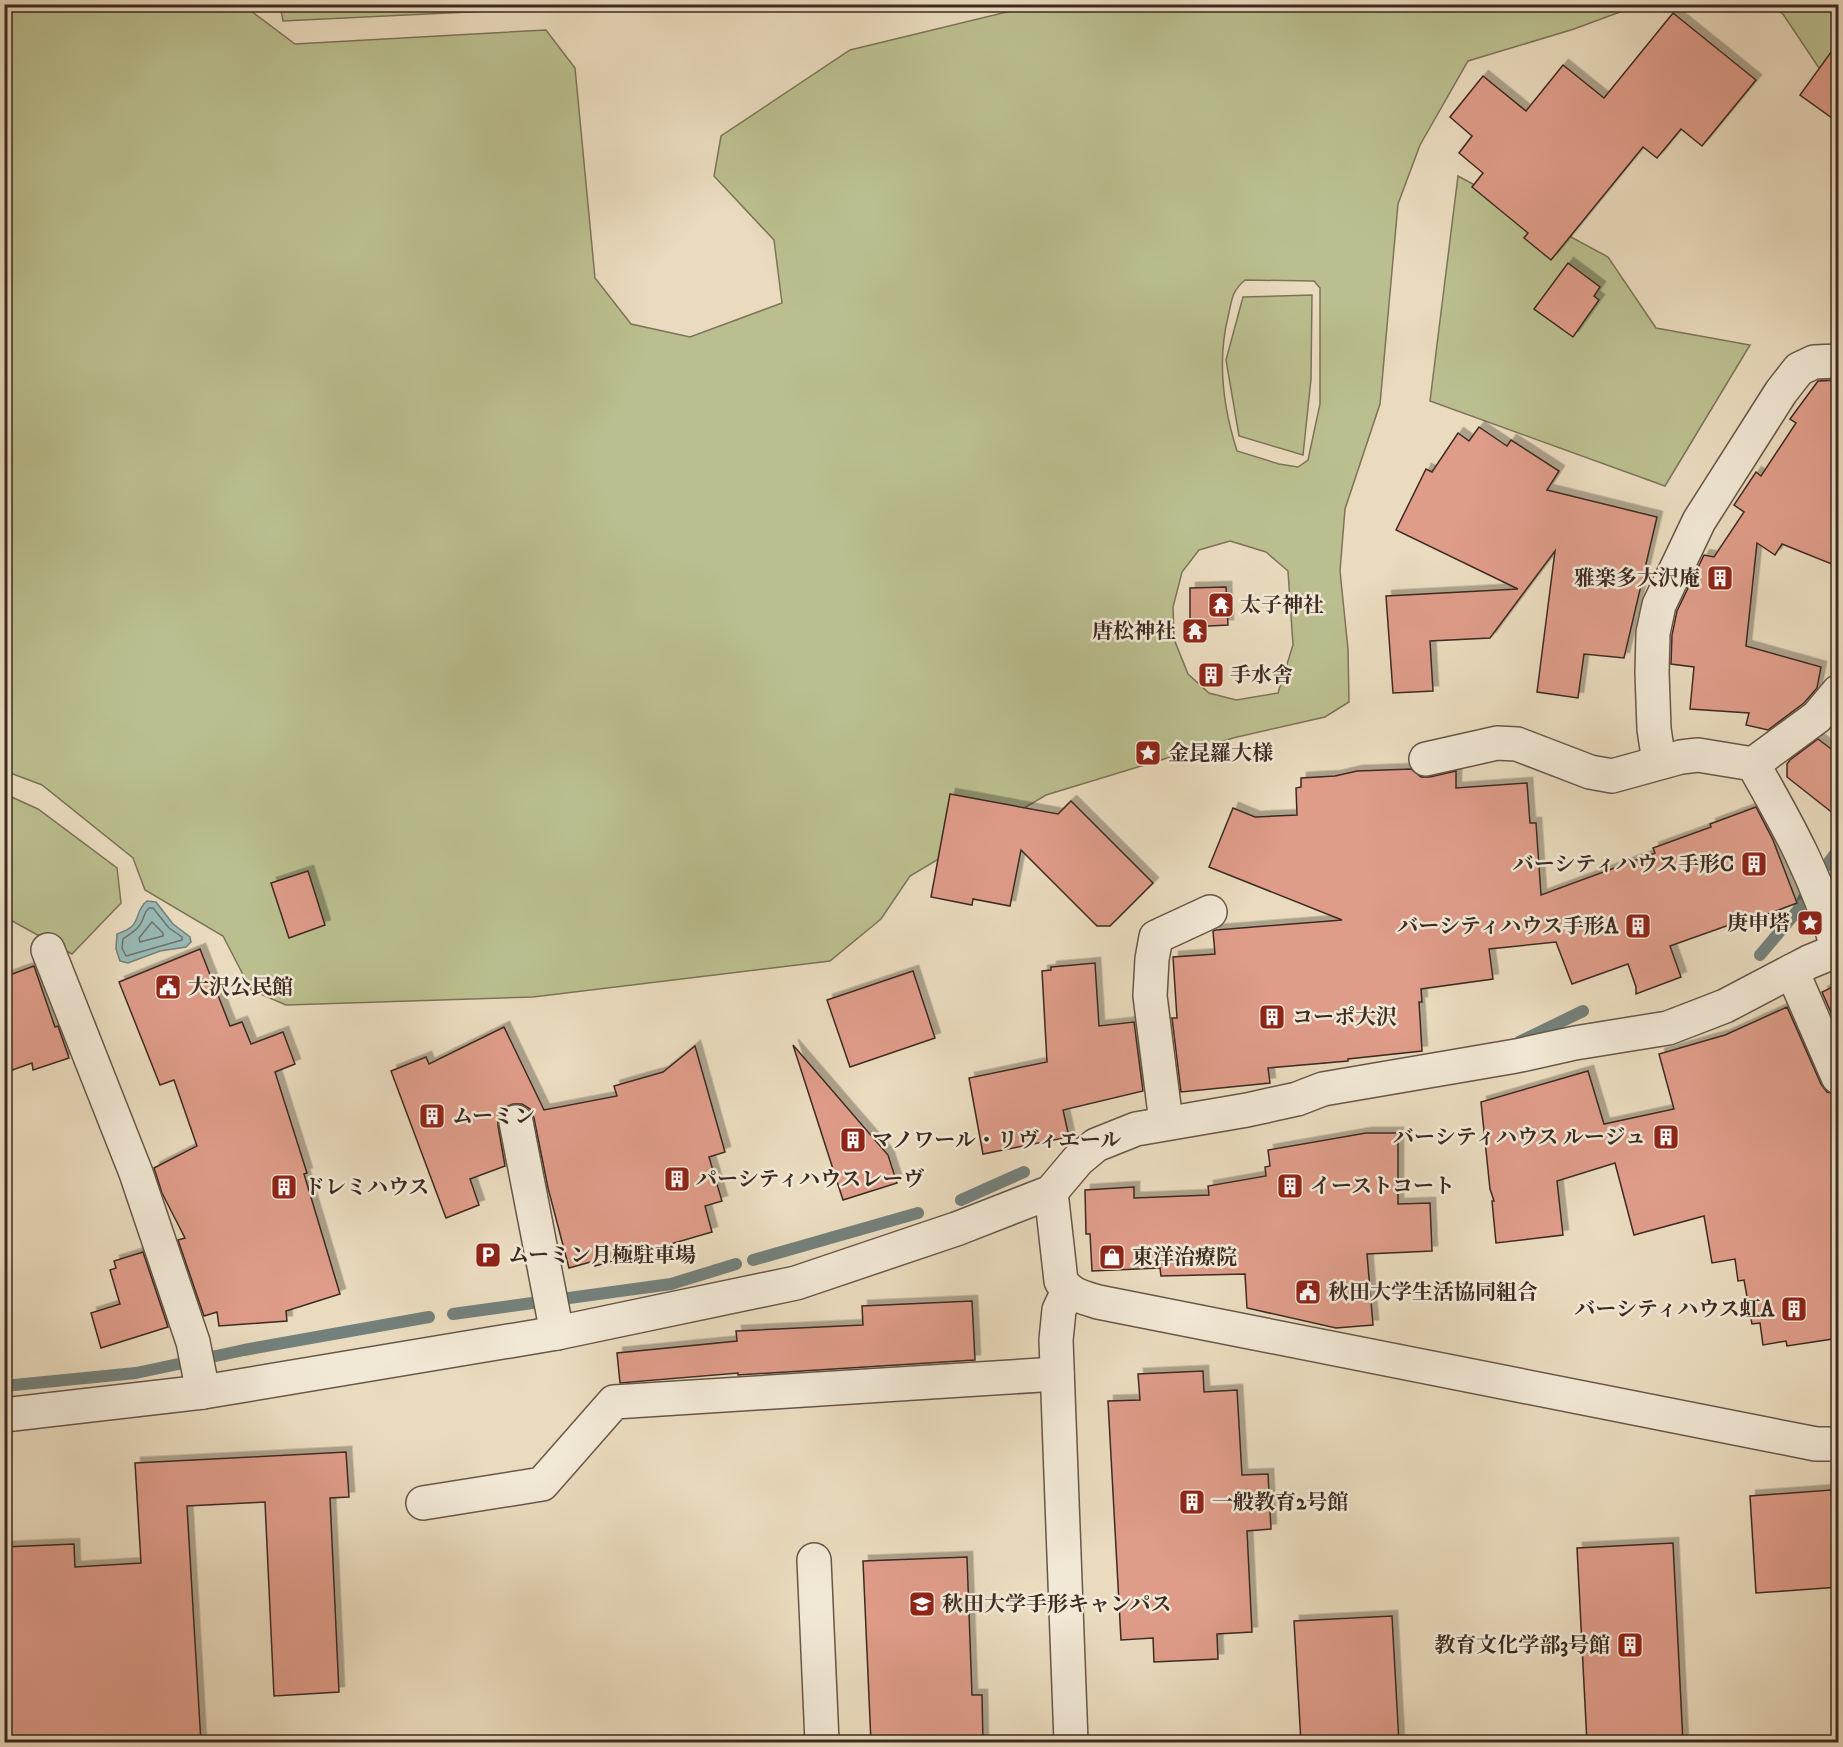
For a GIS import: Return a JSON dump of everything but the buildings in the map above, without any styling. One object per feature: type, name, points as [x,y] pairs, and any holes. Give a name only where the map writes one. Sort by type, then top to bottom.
[{"type":"street","points":[[1659,762],[1654,729],[1652,672],[1653,633],[1659,605],[1699,521],[1781,392],[1799,369],[1814,362],[1839,361]]},
{"type":"street","points":[[1426,759],[1497,743],[1517,744],[1590,772],[1612,776],[1659,762],[1698,755],[1753,764],[1817,717],[1839,692]]},
{"type":"street","points":[[4,1414],[199,1368],[554,1312],[796,1283],[956,1229],[1051,1192],[1078,1160],[1096,1144],[1136,1129],[1166,1122],[1247,1110],[1296,1099],[1323,1089],[1516,1056],[1575,1042],[1668,1028],[1725,1006],[1838,950],[1827,910],[1807,862],[1753,764]]},
{"type":"street","points":[[1166,1122],[1150,996],[1156,937],[1210,912]]},
{"type":"street","points":[[48,950],[136,1173],[199,1368]]},
{"type":"street","points":[[1792,971],[1839,1077]]},
{"type":"street","points":[[516,1122],[554,1312]]},
{"type":"street","points":[[1051,1192],[1061,1281],[1068,1291],[1098,1302],[1816,1444],[1839,1444]]},
{"type":"street","points":[[1068,1291],[1059,1310],[1056,1340],[1071,1743]]},
{"type":"street","points":[[423,1503],[542,1484],[614,1402],[1057,1374]]},
{"type":"street","points":[[814,1560],[822,1743]]},
{"type":"green space","points":[[280,4],[614,5],[283,21]]},
{"type":"green space","points":[[4,5],[243,5],[295,44],[546,30],[575,68],[595,278],[631,324],[690,337],[782,303],[774,240],[714,176],[721,136],[850,50],[1023,8],[1026,5],[1639,5],[1574,29],[1468,61],[1420,145],[1398,204],[1380,404],[1345,509],[1340,571],[1348,649],[1349,702],[1325,717],[1233,738],[1046,795],[910,876],[881,919],[830,961],[533,997],[286,1005],[251,990],[223,936],[145,890],[133,858],[42,785],[5,771]],"holes":[[[1245,280],[1314,281],[1320,288],[1320,404],[1308,460],[1298,467],[1279,464],[1237,451],[1232,434],[1223,384],[1223,351],[1233,297],[1237,288]],[[1230,541],[1266,552],[1288,571],[1293,645],[1278,693],[1236,700],[1209,693],[1188,674],[1174,639],[1173,607],[1182,572],[1199,550]]]},
{"type":"green space","points":[[1768,5],[1838,5],[1838,93],[1835,92],[1783,14]]},
{"type":"green space","points":[[1458,176],[1608,257],[1656,328],[1750,345],[1665,486],[1430,401]]},
{"type":"green space","points":[[1312,295],[1311,379],[1303,455],[1239,436],[1226,360],[1243,297]]},
{"type":"green space","points":[[5,794],[38,809],[117,868],[121,903],[72,954],[5,917]]},
{"type":"water","points":[[147,901],[156,902],[173,924],[190,937],[191,942],[186,947],[160,951],[128,963],[120,961],[116,949],[117,934],[134,924],[141,907]]},
{"type":"waterway","points":[[1760,955],[1798,910],[1808,890],[1838,850]]},
{"type":"waterway","points":[[1519,1042],[1583,1011]]},
{"type":"waterway","points":[[961,1200],[1024,1172]]},
{"type":"waterway","points":[[753,1260],[918,1213]]},
{"type":"waterway","points":[[453,1314],[671,1284],[736,1264]]},
{"type":"waterway","points":[[4,1386],[136,1373],[244,1350],[429,1317]]},
{"type":"place","name":"雅楽多大沢庵","points":[[1720,578]]},
{"type":"place","name":"太子神社","points":[[1221,605]]},
{"type":"place","name":"唐松神社","points":[[1195,631]]},
{"type":"place","name":"手水舎","points":[[1211,675]]},
{"type":"place","name":"金昆羅大様","points":[[1148,753]]},
{"type":"place","name":"バーシティハウス手形C","points":[[1754,864]]},
{"type":"place","name":"庚申塔","points":[[1810,923]]},
{"type":"place","name":"バーシティハウス手形A","points":[[1638,926]]},
{"type":"place","name":"大沢公民館","points":[[168,987]]},
{"type":"place","name":"コーポ大沢","points":[[1272,1017]]},
{"type":"place","name":"ムーミン","points":[[432,1116]]},
{"type":"place","name":"バーシティハウス ルージュ","points":[[1666,1137]]},
{"type":"place","name":"マノワール・リヴィエール","points":[[853,1140]]},
{"type":"place","name":"パーシティハウスレーヴ","points":[[677,1179]]},
{"type":"place","name":"イーストコート","points":[[1290,1186]]},
{"type":"place","name":"ドレミハウス","points":[[284,1187]]},
{"type":"place","name":"ムーミン月極駐車場","points":[[488,1255]]},
{"type":"place","name":"東洋治療院","points":[[1112,1257]]},
{"type":"place","name":"秋田大学生活協同組合","points":[[1308,1292]]},
{"type":"place","name":"バーシティハウス虹A","points":[[1794,1309]]},
{"type":"place","name":"一般教育2号館","points":[[1192,1502]]},
{"type":"place","name":"秋田大学手形キャンパス","points":[[922,1604]]},
{"type":"place","name":"教育文化学部3号館","points":[[1630,1645]]}]
